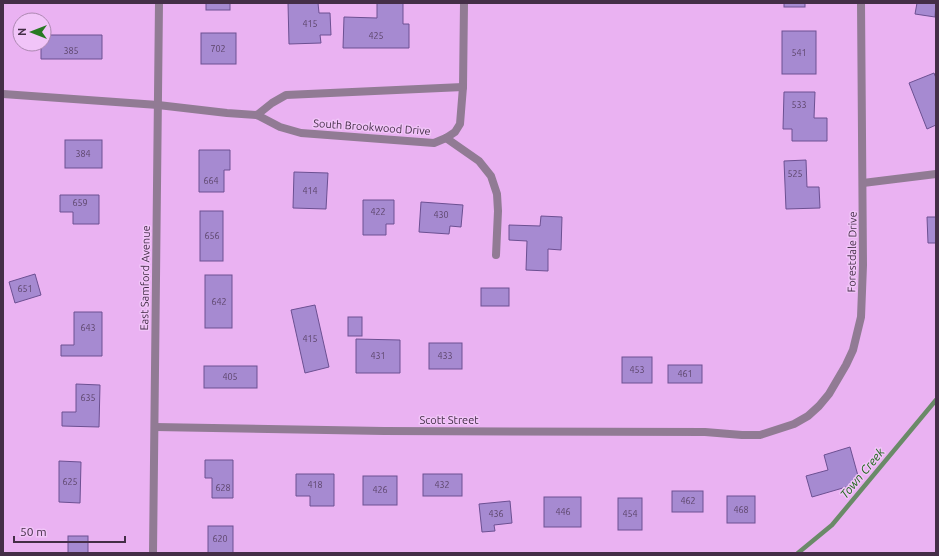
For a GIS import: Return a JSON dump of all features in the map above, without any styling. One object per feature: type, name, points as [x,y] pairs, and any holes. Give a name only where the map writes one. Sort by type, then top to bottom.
[{"type":"street","name":"East Samford Avenue","points":[[153,553],[159,3]]},
{"type":"street","points":[[446,138],[455,132],[460,124],[463,87],[464,3]]},
{"type":"street","name":"Forestdale Drive","points":[[742,435],[760,435],[794,424],[808,416],[829,394],[853,350],[861,317],[863,265],[862,3]]},
{"type":"street","points":[[256,114],[272,103],[286,96],[463,87]]},
{"type":"street","name":"South Brookwood Drive","points":[[3,94],[158,105],[227,113],[256,114],[280,127],[301,133],[434,142],[446,138],[479,160],[491,176],[497,194],[498,211],[496,255]]},
{"type":"street","points":[[863,183],[936,174]]},
{"type":"street","name":"Scott Street","points":[[154,427],[392,431],[705,432],[742,435]]},
{"type":"building","points":[[206,3],[230,3],[230,10],[206,10]]},
{"type":"building","points":[[288,3],[318,3],[319,13],[330,13],[331,35],[320,35],[321,43],[289,44]]},
{"type":"building","points":[[377,3],[403,3],[403,24],[409,24],[409,48],[343,48],[344,17],[377,18]]},
{"type":"building","points":[[784,3],[805,3],[805,7],[784,7]]},
{"type":"building","points":[[917,3],[936,3],[935,17],[915,14]]},
{"type":"building","points":[[782,31],[816,31],[816,74],[782,74]]},
{"type":"building","points":[[201,33],[236,33],[236,64],[201,64]]},
{"type":"building","points":[[52,35],[102,35],[102,59],[41,59],[41,52],[52,52]]},
{"type":"building","points":[[934,73],[936,78],[936,125],[927,129],[909,83]]},
{"type":"building","points":[[784,92],[815,92],[814,118],[827,118],[827,141],[792,141],[792,129],[783,129]]},
{"type":"building","points":[[65,140],[102,140],[102,168],[65,168]]},
{"type":"building","points":[[199,150],[230,150],[230,170],[224,170],[224,192],[199,192]]},
{"type":"building","points":[[806,160],[807,187],[819,187],[820,208],[786,209],[784,161]]},
{"type":"building","points":[[294,172],[328,173],[326,209],[293,208]]},
{"type":"building","points":[[60,195],[99,195],[99,224],[73,224],[73,212],[60,212]]},
{"type":"building","points":[[363,200],[394,200],[394,224],[386,224],[386,235],[363,235]]},
{"type":"building","points":[[421,202],[463,205],[461,227],[450,226],[449,234],[419,232]]},
{"type":"building","points":[[200,211],[223,211],[223,261],[200,261]]},
{"type":"building","points":[[541,216],[562,217],[561,250],[548,249],[548,271],[526,270],[527,241],[509,240],[509,225],[540,226]]},
{"type":"building","points":[[927,217],[936,217],[936,243],[928,243]]},
{"type":"building","points":[[35,274],[41,295],[15,303],[9,282]]},
{"type":"building","points":[[205,275],[232,275],[232,328],[205,328]]},
{"type":"building","points":[[481,288],[509,288],[509,306],[481,306]]},
{"type":"building","points":[[315,305],[329,367],[305,373],[291,310]]},
{"type":"building","points":[[74,312],[102,312],[102,356],[61,356],[61,345],[74,345]]},
{"type":"building","points":[[348,317],[362,317],[362,336],[348,336]]},
{"type":"building","points":[[356,339],[400,340],[400,373],[356,373]]},
{"type":"building","points":[[429,343],[462,343],[462,369],[429,369]]},
{"type":"building","points":[[622,357],[652,357],[652,383],[622,383]]},
{"type":"building","points":[[668,365],[702,365],[702,383],[668,383]]},
{"type":"building","points":[[204,366],[257,366],[257,388],[204,388]]},
{"type":"building","points":[[76,384],[100,385],[99,427],[62,426],[62,412],[76,412]]},
{"type":"building","points":[[850,447],[860,483],[812,497],[806,476],[828,470],[824,455]]},
{"type":"building","points":[[205,460],[233,460],[233,498],[212,498],[212,478],[205,478]]},
{"type":"building","points":[[59,461],[81,462],[80,503],[59,502]]},
{"type":"building","points":[[296,474],[334,474],[334,506],[310,506],[310,496],[296,496]]},
{"type":"building","points":[[423,474],[462,474],[462,496],[423,496]]},
{"type":"building","points":[[363,476],[397,476],[397,505],[363,505]]},
{"type":"building","points":[[672,491],[703,491],[703,512],[672,512]]},
{"type":"building","points":[[727,496],[755,496],[755,523],[727,523]]},
{"type":"building","points":[[544,497],[581,497],[581,527],[544,527]]},
{"type":"building","points":[[618,498],[642,498],[642,530],[618,530]]},
{"type":"building","points":[[510,501],[512,523],[494,525],[495,531],[482,532],[479,504]]},
{"type":"building","points":[[208,526],[233,526],[233,553],[208,553]]},
{"type":"building","points":[[68,536],[88,536],[88,553],[68,553]]},
{"type":"waterway","name":"Town Creek","points":[[798,553],[832,525],[936,400]]}]
